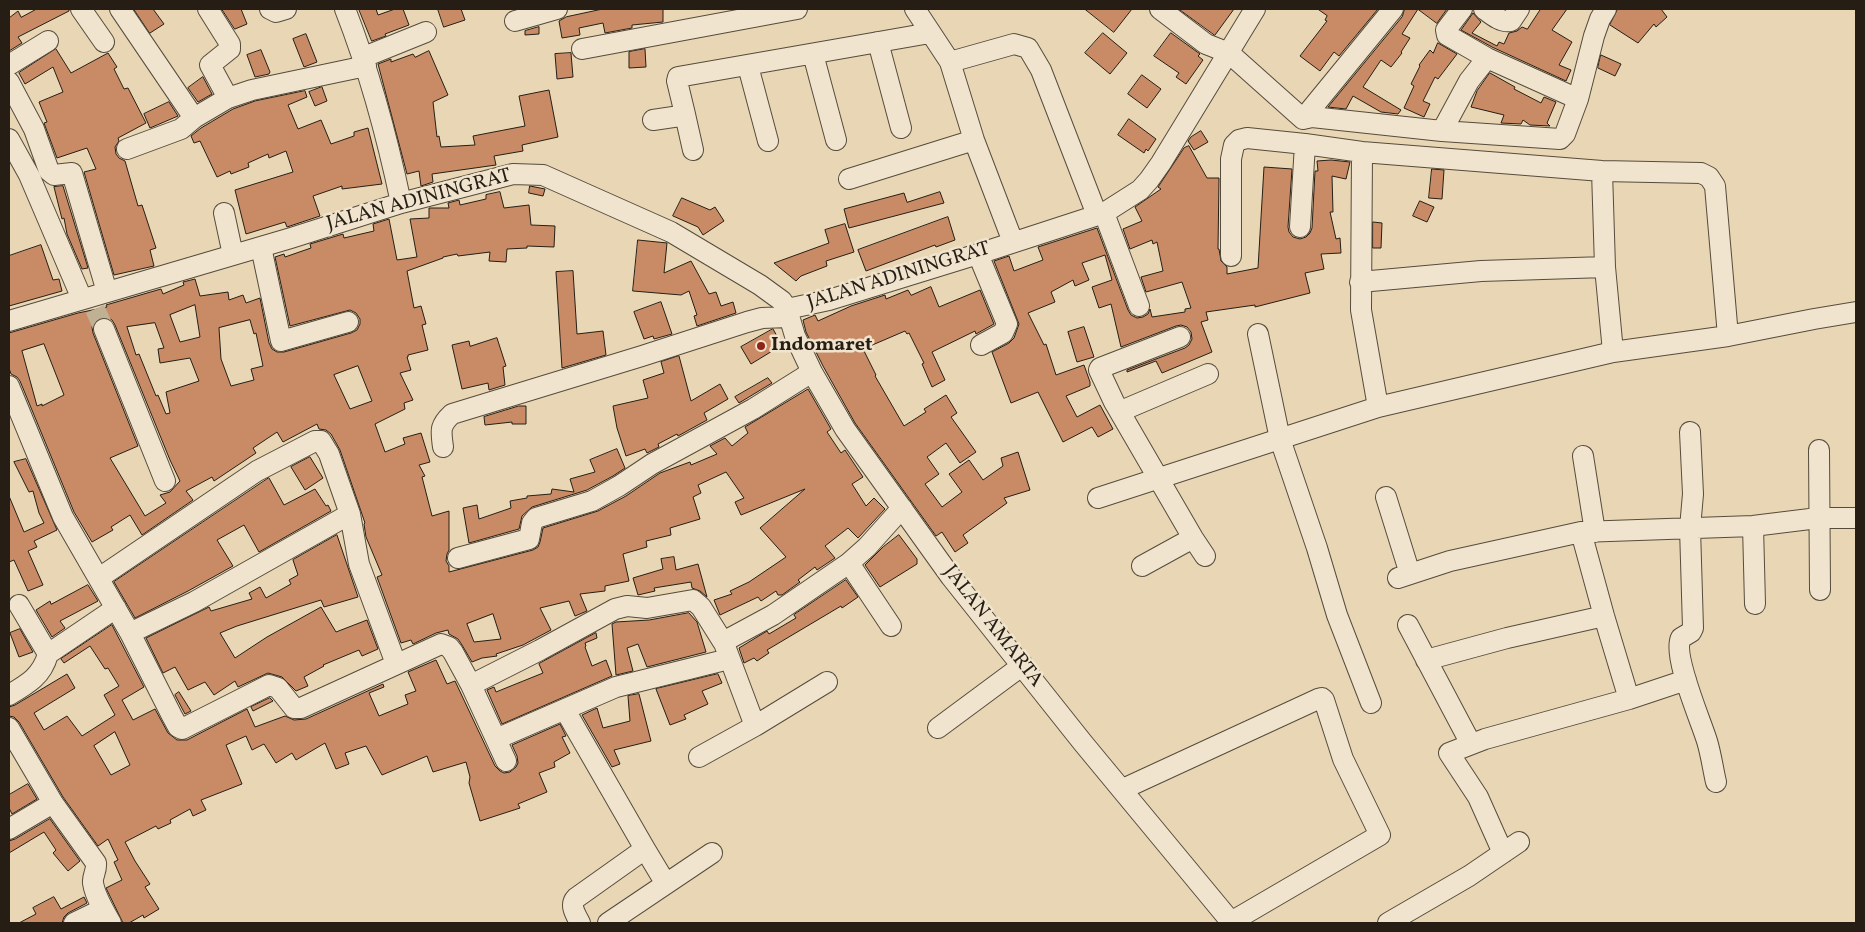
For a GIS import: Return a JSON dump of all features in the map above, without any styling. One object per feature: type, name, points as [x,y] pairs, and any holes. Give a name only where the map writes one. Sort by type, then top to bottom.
[{"type":"street","points":[[81,9],[104,42]]},
{"type":"street","points":[[120,9],[194,118]]},
{"type":"street","points":[[208,9],[231,46],[230,49],[211,63],[210,67],[228,98]]},
{"type":"street","points":[[270,9],[276,12],[286,9]]},
{"type":"street","points":[[345,9],[365,61],[388,140],[401,203]]},
{"type":"street","points":[[515,21],[557,9]]},
{"type":"street","points":[[582,49],[797,9]]},
{"type":"street","points":[[915,9],[950,62],[974,140],[1013,242]]},
{"type":"street","points":[[1160,9],[1206,44],[1229,53],[1303,120]]},
{"type":"street","name":"JALAN ADININGRAT","points":[[9,322],[93,299],[401,203],[514,174],[543,175],[671,232],[775,295],[788,313],[1100,214],[1140,190],[1149,180],[1255,9]]},
{"type":"street","points":[[1303,120],[1393,9]]},
{"type":"street","points":[[1462,9],[1446,30],[1447,35],[1487,58],[1578,99]]},
{"type":"street","points":[[1484,9],[1506,22],[1511,21],[1519,9]]},
{"type":"street","points":[[1303,120],[1312,117],[1442,132],[1560,139],[1565,134],[1578,99],[1594,36],[1606,9]]},
{"type":"street","points":[[127,149],[181,129],[194,118],[228,98],[365,61],[426,32]]},
{"type":"street","points":[[694,150],[677,82],[678,76],[748,66],[930,33]]},
{"type":"street","points":[[9,65],[48,42]]},
{"type":"street","points":[[878,42],[901,128]]},
{"type":"street","points":[[950,62],[1014,44],[1028,48],[1041,70],[1139,306]]},
{"type":"street","points":[[813,54],[836,140]]},
{"type":"street","points":[[1442,132],[1469,81],[1487,58]]},
{"type":"street","points":[[748,66],[768,141]]},
{"type":"street","points":[[9,82],[34,129],[49,171],[54,175],[72,173],[93,299]]},
{"type":"street","points":[[653,120],[680,116],[684,113],[684,110]]},
{"type":"street","points":[[1231,256],[1231,160],[1234,145],[1239,140],[1247,138],[1362,152],[1602,171],[1701,172],[1709,177],[1715,186],[1728,336]]},
{"type":"street","points":[[9,139],[93,299]]},
{"type":"street","points":[[849,179],[974,140]]},
{"type":"street","points":[[1300,227],[1305,144]]},
{"type":"street","points":[[1362,152],[1361,310],[1378,407]]},
{"type":"street","points":[[1602,171],[1605,267],[1613,352]]},
{"type":"street","points":[[224,213],[233,255]]},
{"type":"street","points":[[261,247],[281,341],[348,322]]},
{"type":"street","points":[[978,254],[1007,324],[1003,333],[981,346]]},
{"type":"street","points":[[1360,282],[1481,271],[1605,267]]},
{"type":"street","points":[[1098,498],[1378,407],[1613,352],[1728,336],[1814,318],[1856,312]]},
{"type":"street","points":[[443,447],[441,429],[446,419],[452,414],[747,322],[788,313]]},
{"type":"street","name":"JALAN AMARTA","points":[[788,313],[795,336],[812,372],[845,428],[902,508],[981,615],[1083,743],[1232,922]]},
{"type":"street","points":[[104,330],[165,480]]},
{"type":"street","points":[[1258,334],[1280,439],[1317,548],[1337,615],[1371,703]]},
{"type":"street","points":[[1180,337],[1100,368],[1114,402],[1205,556]]},
{"type":"street","points":[[458,558],[529,539],[532,522],[536,518],[599,498],[652,464],[753,409],[812,372]]},
{"type":"street","points":[[1121,411],[1208,374]]},
{"type":"street","points":[[9,386],[63,517],[130,633],[178,727],[182,729],[269,685],[278,688],[294,708],[297,709],[441,644],[446,645],[453,652],[471,685],[506,761]]},
{"type":"street","points":[[1690,432],[1693,494],[1690,528],[1693,628],[1691,632],[1681,638],[1678,647],[1686,680],[1708,742],[1716,782]]},
{"type":"street","points":[[99,578],[257,471],[315,441],[323,442],[350,514],[359,564],[396,664]]},
{"type":"street","points":[[1819,450],[1820,590]]},
{"type":"street","points":[[1583,456],[1588,532],[1604,616],[1629,698]]},
{"type":"street","points":[[1386,497],[1404,576],[1450,561],[1588,532],[1753,526],[1818,518],[1856,518]]},
{"type":"street","points":[[496,739],[616,687],[726,650],[849,563],[867,547],[902,508]]},
{"type":"street","points":[[130,633],[194,602],[350,514]]},
{"type":"street","points":[[1753,526],[1755,604]]},
{"type":"street","points":[[1142,566],[1193,538]]},
{"type":"street","points":[[849,563],[891,626]]},
{"type":"street","points":[[471,685],[615,609],[627,606],[647,608],[683,600],[693,600],[701,607],[726,650],[756,726]]},
{"type":"street","points":[[19,605],[48,654]]},
{"type":"street","points":[[9,695],[36,678],[46,662],[48,654],[116,608]]},
{"type":"street","points":[[1426,660],[1507,638],[1604,616]]},
{"type":"street","points":[[1408,625],[1471,744]]},
{"type":"street","points":[[938,728],[1023,666]]},
{"type":"street","points":[[1388,923],[1470,876],[1511,848],[1449,754],[1471,744],[1686,680]]},
{"type":"street","points":[[699,757],[756,726],[828,682]]},
{"type":"street","points":[[1123,789],[1318,699],[1322,698],[1324,700],[1342,759],[1380,835],[1232,922]]},
{"type":"street","points":[[565,710],[666,884]]},
{"type":"street","points":[[9,728],[53,803],[96,864],[93,884],[107,916],[74,923]]},
{"type":"street","points":[[9,829],[53,803]]},
{"type":"street","points":[[580,923],[573,906],[573,901],[645,849]]},
{"type":"street","points":[[608,923],[712,853]]},
{"type":"building","points":[[37,9],[69,9],[69,11],[18,37],[22,43],[9,51],[9,18],[18,11],[21,17]]},
{"type":"building","points":[[134,9],[153,9],[164,24],[150,33]]},
{"type":"building","points":[[222,9],[241,9],[247,24],[235,29]]},
{"type":"building","points":[[359,9],[376,9],[378,15],[395,9],[403,9],[409,25],[372,41]]},
{"type":"building","points":[[438,9],[461,9],[465,20],[444,27]]},
{"type":"building","points":[[603,9],[663,9],[663,22],[632,25],[632,28],[605,33],[603,23],[579,28],[580,35],[562,38],[559,21],[566,17]]},
{"type":"building","points":[[1085,9],[1132,9],[1114,32]]},
{"type":"building","points":[[1179,9],[1234,9],[1215,35]]},
{"type":"building","points":[[1318,9],[1378,9],[1339,56],[1334,52],[1320,71],[1300,56],[1327,21],[1325,20],[1327,16]]},
{"type":"building","points":[[1405,9],[1418,9],[1402,34],[1410,38],[1402,53],[1391,67],[1381,60],[1363,87],[1401,110],[1398,114],[1381,112],[1353,96],[1346,109],[1328,107],[1402,17]]},
{"type":"building","points":[[1418,9],[1447,9],[1437,23]]},
{"type":"building","points":[[1541,9],[1567,9],[1552,30],[1572,42],[1559,65],[1571,70],[1566,81],[1492,47],[1461,30],[1473,13],[1481,22],[1472,33],[1497,46],[1499,42],[1504,44],[1509,33],[1517,31],[1522,27],[1527,29]]},
{"type":"building","points":[[1618,9],[1661,9],[1667,17],[1656,27],[1654,24],[1638,43],[1610,25]]},
{"type":"building","points":[[539,27],[539,34],[525,35],[525,31]]},
{"type":"building","points":[[1103,33],[1127,53],[1110,74],[1085,53]]},
{"type":"building","points":[[1171,33],[1200,54],[1198,56],[1203,60],[1186,84],[1176,77],[1179,73],[1154,56]]},
{"type":"building","points":[[306,34],[317,62],[304,67],[293,39]]},
{"type":"building","points":[[1438,43],[1457,54],[1438,79],[1435,77],[1423,101],[1430,104],[1424,117],[1404,108],[1414,86],[1411,84],[1419,65],[1430,50],[1433,53]]},
{"type":"building","points":[[56,49],[71,73],[108,53],[117,67],[114,69],[124,89],[128,88],[146,123],[118,138],[119,141],[115,147],[116,154],[125,161],[138,206],[142,205],[156,248],[150,250],[154,266],[114,275],[84,172],[96,169],[87,148],[57,158],[44,123],[47,122],[39,102],[63,92],[53,67],[25,84],[19,73]]},
{"type":"building","points":[[645,49],[646,67],[629,68],[629,52]]},
{"type":"building","points":[[261,50],[270,72],[269,74],[255,77],[247,55]]},
{"type":"building","points":[[429,51],[448,95],[433,102],[437,137],[439,136],[441,147],[475,145],[473,136],[525,126],[519,96],[549,90],[558,137],[522,145],[523,151],[494,156],[496,165],[432,174],[433,182],[421,186],[419,171],[407,174],[378,64],[391,59],[391,62],[413,54],[415,57]]},
{"type":"building","points":[[571,53],[573,77],[557,79],[555,54]]},
{"type":"building","points":[[1601,55],[1621,64],[1615,76],[1598,68]]},
{"type":"building","points":[[1490,73],[1515,87],[1514,89],[1541,103],[1544,97],[1556,102],[1547,123],[1550,126],[1530,125],[1523,120],[1521,124],[1501,123],[1504,115],[1471,107],[1477,91]]},
{"type":"building","points":[[1142,75],[1161,89],[1147,108],[1128,94]]},
{"type":"building","points":[[203,77],[212,94],[198,102],[188,88]]},
{"type":"building","points":[[322,87],[327,101],[315,106],[309,92]]},
{"type":"building","points":[[305,91],[307,97],[288,105],[298,129],[321,120],[331,144],[354,136],[354,132],[368,128],[382,184],[342,189],[342,186],[313,196],[320,216],[287,227],[285,222],[246,234],[235,190],[293,172],[286,151],[269,158],[268,154],[248,163],[249,167],[231,174],[230,171],[217,177],[200,141],[194,143],[191,136],[233,109],[255,101]]},
{"type":"building","points":[[169,102],[178,116],[150,128],[144,114]]},
{"type":"building","points":[[1129,119],[1156,139],[1148,151],[1146,149],[1144,153],[1118,135]]},
{"type":"building","points":[[1201,131],[1208,142],[1194,150],[1188,141]]},
{"type":"building","points":[[1189,146],[1207,178],[1219,178],[1218,249],[1221,261],[1227,267],[1227,274],[1258,268],[1264,167],[1292,169],[1288,227],[1293,237],[1300,239],[1306,237],[1312,228],[1315,171],[1318,171],[1317,161],[1350,162],[1346,179],[1332,176],[1333,212],[1330,212],[1336,239],[1340,238],[1341,253],[1321,254],[1324,269],[1305,273],[1310,293],[1255,307],[1255,305],[1206,312],[1208,320],[1201,322],[1212,352],[1162,373],[1156,361],[1127,372],[1127,370],[1185,348],[1192,339],[1191,332],[1187,327],[1176,326],[1121,347],[1111,304],[1099,308],[1092,287],[1112,280],[1105,255],[1082,263],[1089,280],[1075,286],[1073,280],[1051,292],[1055,302],[1028,313],[1044,345],[1046,344],[1056,375],[1084,365],[1090,386],[1066,396],[1077,417],[1100,405],[1113,429],[1098,437],[1092,427],[1063,442],[1038,392],[1011,403],[992,352],[1009,343],[1014,338],[1019,324],[994,261],[1009,256],[1014,271],[1043,260],[1038,247],[1097,228],[1131,315],[1137,318],[1143,317],[1148,314],[1150,309],[1152,317],[1185,312],[1185,309],[1191,308],[1182,282],[1146,292],[1141,277],[1163,271],[1157,242],[1153,244],[1152,240],[1130,249],[1123,229],[1142,221],[1135,207],[1161,189],[1158,187],[1184,148]]},
{"type":"building","points":[[1432,169],[1444,170],[1442,199],[1429,198]]},
{"type":"building","points":[[63,186],[88,268],[82,269],[67,234],[64,218],[62,219],[54,187]]},
{"type":"building","points":[[530,186],[545,189],[543,196],[529,193]]},
{"type":"building","points":[[500,192],[504,208],[529,205],[531,225],[555,226],[554,247],[527,246],[527,248],[507,249],[506,262],[489,261],[490,252],[458,256],[457,254],[443,257],[407,271],[414,308],[421,306],[426,324],[422,325],[428,350],[408,355],[411,370],[400,373],[413,400],[404,403],[405,409],[375,424],[385,452],[405,444],[403,438],[421,433],[430,462],[419,465],[425,476],[422,477],[432,516],[449,511],[449,550],[446,561],[449,566],[449,572],[533,550],[538,547],[543,528],[598,511],[626,496],[660,473],[690,462],[691,465],[717,454],[710,446],[725,438],[732,446],[748,433],[745,427],[808,389],[831,429],[827,432],[841,453],[845,450],[863,477],[852,484],[866,506],[874,498],[885,509],[858,538],[848,528],[825,546],[835,558],[817,570],[815,567],[798,580],[800,582],[782,595],[778,595],[776,591],[761,601],[758,597],[720,615],[714,600],[732,594],[730,591],[749,582],[786,557],[760,528],[805,489],[741,515],[735,502],[744,498],[726,472],[698,485],[701,493],[693,497],[700,519],[670,528],[671,535],[646,541],[647,547],[623,554],[629,581],[605,586],[605,591],[580,594],[587,611],[575,616],[569,601],[540,608],[551,630],[523,645],[496,654],[497,656],[482,658],[472,662],[458,639],[449,634],[448,630],[436,633],[413,644],[411,640],[401,643],[377,577],[382,575],[366,537],[365,523],[340,450],[331,434],[326,430],[319,429],[317,424],[283,442],[277,432],[253,448],[256,453],[214,481],[212,477],[186,491],[193,500],[142,535],[130,515],[111,527],[113,530],[92,542],[74,512],[20,381],[11,374],[9,368],[9,333],[78,313],[107,307],[106,305],[161,289],[163,294],[184,285],[183,282],[195,279],[200,296],[228,292],[229,300],[243,295],[246,303],[260,298],[269,343],[272,349],[277,352],[284,352],[351,333],[357,330],[360,319],[356,313],[350,310],[290,326],[275,257],[284,254],[285,257],[311,248],[310,244],[343,234],[344,238],[374,231],[373,224],[389,219],[397,260],[417,257],[410,219],[429,218],[429,208],[449,208],[448,203],[459,200],[460,205],[486,199],[486,195]],"holes":[[[195,305],[200,337],[180,342],[170,315]],[[106,317],[112,320],[115,325],[180,481],[170,492],[160,495],[166,503],[145,516],[110,458],[138,446],[93,333],[92,327],[95,321]],[[250,320],[254,334],[256,333],[263,366],[251,369],[254,380],[231,386],[221,359],[219,328]],[[155,323],[164,348],[158,349],[160,363],[190,358],[199,381],[166,392],[170,413],[166,414],[158,395],[156,396],[139,354],[136,355],[127,327]],[[44,344],[64,395],[42,406],[42,404],[37,406],[22,351]],[[358,366],[372,401],[350,409],[334,375]],[[493,614],[501,639],[474,642],[467,624]]]},
{"type":"building","points":[[940,192],[944,203],[849,228],[844,209],[904,193],[907,202]]},
{"type":"building","points":[[682,198],[710,210],[715,207],[724,221],[703,235],[698,227],[673,216]]},
{"type":"building","points":[[1420,201],[1434,207],[1427,222],[1413,216]]},
{"type":"building","points":[[948,217],[955,240],[936,247],[935,245],[866,271],[858,250]]},
{"type":"building","points":[[1373,222],[1382,223],[1381,248],[1373,248]]},
{"type":"building","points":[[845,224],[854,252],[826,261],[827,266],[801,276],[796,281],[774,263],[829,243],[825,230]]},
{"type":"building","points":[[638,240],[667,243],[664,273],[691,261],[709,294],[716,292],[721,306],[733,302],[736,313],[697,326],[694,316],[697,315],[689,291],[681,295],[633,291]]},
{"type":"building","points":[[41,245],[53,280],[59,279],[62,291],[9,306],[9,256]]},
{"type":"building","points":[[573,271],[577,334],[603,331],[606,355],[562,368],[556,272]]},
{"type":"building","points":[[931,287],[939,307],[980,290],[994,324],[976,334],[975,331],[932,352],[945,380],[932,387],[922,364],[924,363],[909,333],[907,334],[905,331],[863,349],[875,376],[904,426],[926,412],[924,409],[946,395],[957,413],[951,417],[976,452],[960,463],[946,443],[927,457],[939,474],[925,484],[942,507],[962,492],[949,474],[969,460],[983,480],[1003,466],[1001,458],[1018,452],[1030,490],[1004,498],[1007,503],[963,535],[968,543],[955,552],[942,532],[936,536],[855,423],[823,366],[806,332],[803,320],[815,315],[818,321],[851,306],[885,295],[886,299],[908,290],[911,295]]},
{"type":"building","points":[[661,302],[672,334],[654,339],[653,336],[644,339],[634,312]]},
{"type":"building","points":[[1084,327],[1094,357],[1077,362],[1068,332]]},
{"type":"building","name":"Indomaret","points":[[773,329],[782,345],[751,364],[741,347]]},
{"type":"building","points":[[497,338],[506,366],[503,367],[505,385],[489,390],[488,383],[462,389],[452,345],[469,341],[470,346]]},
{"type":"building","points":[[679,356],[691,401],[720,384],[728,399],[704,413],[707,420],[678,436],[677,434],[658,444],[659,447],[647,453],[645,449],[626,456],[617,428],[613,406],[648,398],[643,380],[664,373],[661,362]]},
{"type":"building","points":[[768,378],[772,383],[739,403],[735,397]]},
{"type":"building","points":[[519,406],[526,406],[526,424],[512,424],[512,422],[485,425],[484,417]]},
{"type":"building","points":[[617,449],[625,468],[613,476],[587,490],[532,507],[522,516],[519,529],[469,543],[463,508],[477,505],[479,519],[511,508],[510,501],[527,498],[527,496],[551,494],[552,489],[574,492],[570,479],[595,472],[590,460]]},
{"type":"building","points":[[310,457],[323,478],[305,490],[291,467]]},
{"type":"building","points":[[26,459],[57,530],[34,541],[37,547],[28,551],[43,585],[28,591],[14,560],[9,562],[9,496],[24,532],[44,523],[33,491],[29,492],[14,462]]},
{"type":"building","points":[[269,478],[284,505],[315,489],[331,511],[259,552],[244,525],[217,540],[233,566],[135,618],[114,582]]},
{"type":"building","points":[[337,535],[358,597],[324,607],[321,600],[220,633],[235,658],[267,637],[321,607],[336,632],[367,620],[378,649],[362,656],[359,650],[323,665],[304,677],[308,686],[296,691],[282,677],[268,673],[238,687],[235,681],[214,695],[205,682],[188,690],[175,667],[163,673],[146,638],[209,607],[211,611],[252,599],[249,593],[260,587],[266,598],[291,584],[289,580],[298,575],[293,560]]},
{"type":"building","points":[[899,535],[917,559],[917,564],[880,587],[865,565],[883,547]]},
{"type":"building","points":[[674,557],[676,570],[698,564],[707,597],[700,591],[692,588],[691,582],[654,588],[655,591],[638,595],[633,578],[663,569],[661,559]]},
{"type":"building","points":[[846,580],[858,597],[767,650],[769,653],[757,661],[754,658],[744,663],[739,648],[767,631],[769,634],[796,618],[794,615]]},
{"type":"building","points":[[88,585],[98,601],[60,621],[65,628],[52,637],[36,610],[50,601],[51,604]]},
{"type":"building","points":[[689,613],[697,622],[706,652],[647,667],[638,644],[627,648],[633,671],[616,675],[612,624]]},
{"type":"building","points":[[112,625],[144,687],[122,700],[133,720],[155,709],[168,733],[177,740],[187,740],[247,709],[255,727],[285,716],[294,720],[306,719],[383,684],[384,687],[369,693],[379,716],[408,704],[405,695],[416,691],[408,672],[436,660],[447,684],[455,681],[495,766],[500,771],[504,773],[510,772],[518,763],[512,745],[560,724],[566,736],[562,737],[570,753],[554,762],[555,767],[539,773],[547,792],[518,804],[520,808],[480,821],[469,783],[470,777],[466,762],[433,772],[427,756],[382,775],[366,746],[345,753],[349,764],[336,769],[325,743],[296,760],[292,753],[276,763],[264,744],[252,750],[246,736],[226,745],[242,784],[201,800],[206,810],[193,816],[190,809],[170,820],[171,823],[158,829],[156,826],[125,842],[150,884],[145,887],[159,909],[144,918],[143,915],[129,923],[123,923],[106,888],[122,880],[114,862],[118,860],[108,839],[98,846],[63,797],[19,722],[14,717],[9,716],[9,707],[67,674],[75,688],[34,713],[44,730],[67,716],[82,736],[115,715],[104,695],[119,686],[108,668],[105,669],[90,646],[64,663],[61,659]],"holes":[[[115,732],[130,765],[111,775],[94,746]]]},
{"type":"building","points":[[20,629],[33,652],[19,657],[10,633]]},
{"type":"building","points":[[596,633],[597,638],[585,643],[592,666],[606,660],[612,676],[502,724],[487,690],[494,687],[496,692],[543,673],[539,664]]},
{"type":"building","points":[[718,674],[722,683],[702,691],[708,704],[684,715],[686,719],[670,725],[656,689]]},
{"type":"building","points":[[179,692],[191,711],[185,714],[175,695]]},
{"type":"building","points":[[639,694],[651,741],[614,750],[620,764],[612,767],[582,715],[597,708],[603,728],[630,721],[628,696]]},
{"type":"building","points":[[270,698],[273,701],[253,711],[251,707]]},
{"type":"building","points":[[28,784],[37,799],[12,814],[9,808],[9,795]]},
{"type":"building","points":[[50,819],[80,861],[68,871],[53,853],[56,850],[44,832],[9,853],[9,841]]},
{"type":"building","points":[[54,897],[61,909],[84,897],[87,903],[68,913],[62,923],[19,923],[36,914],[33,908]]},
{"type":"tunnel","points":[[95,309],[104,329]]},
{"type":"place","name":"Indomaret","points":[[761,346]]}]
